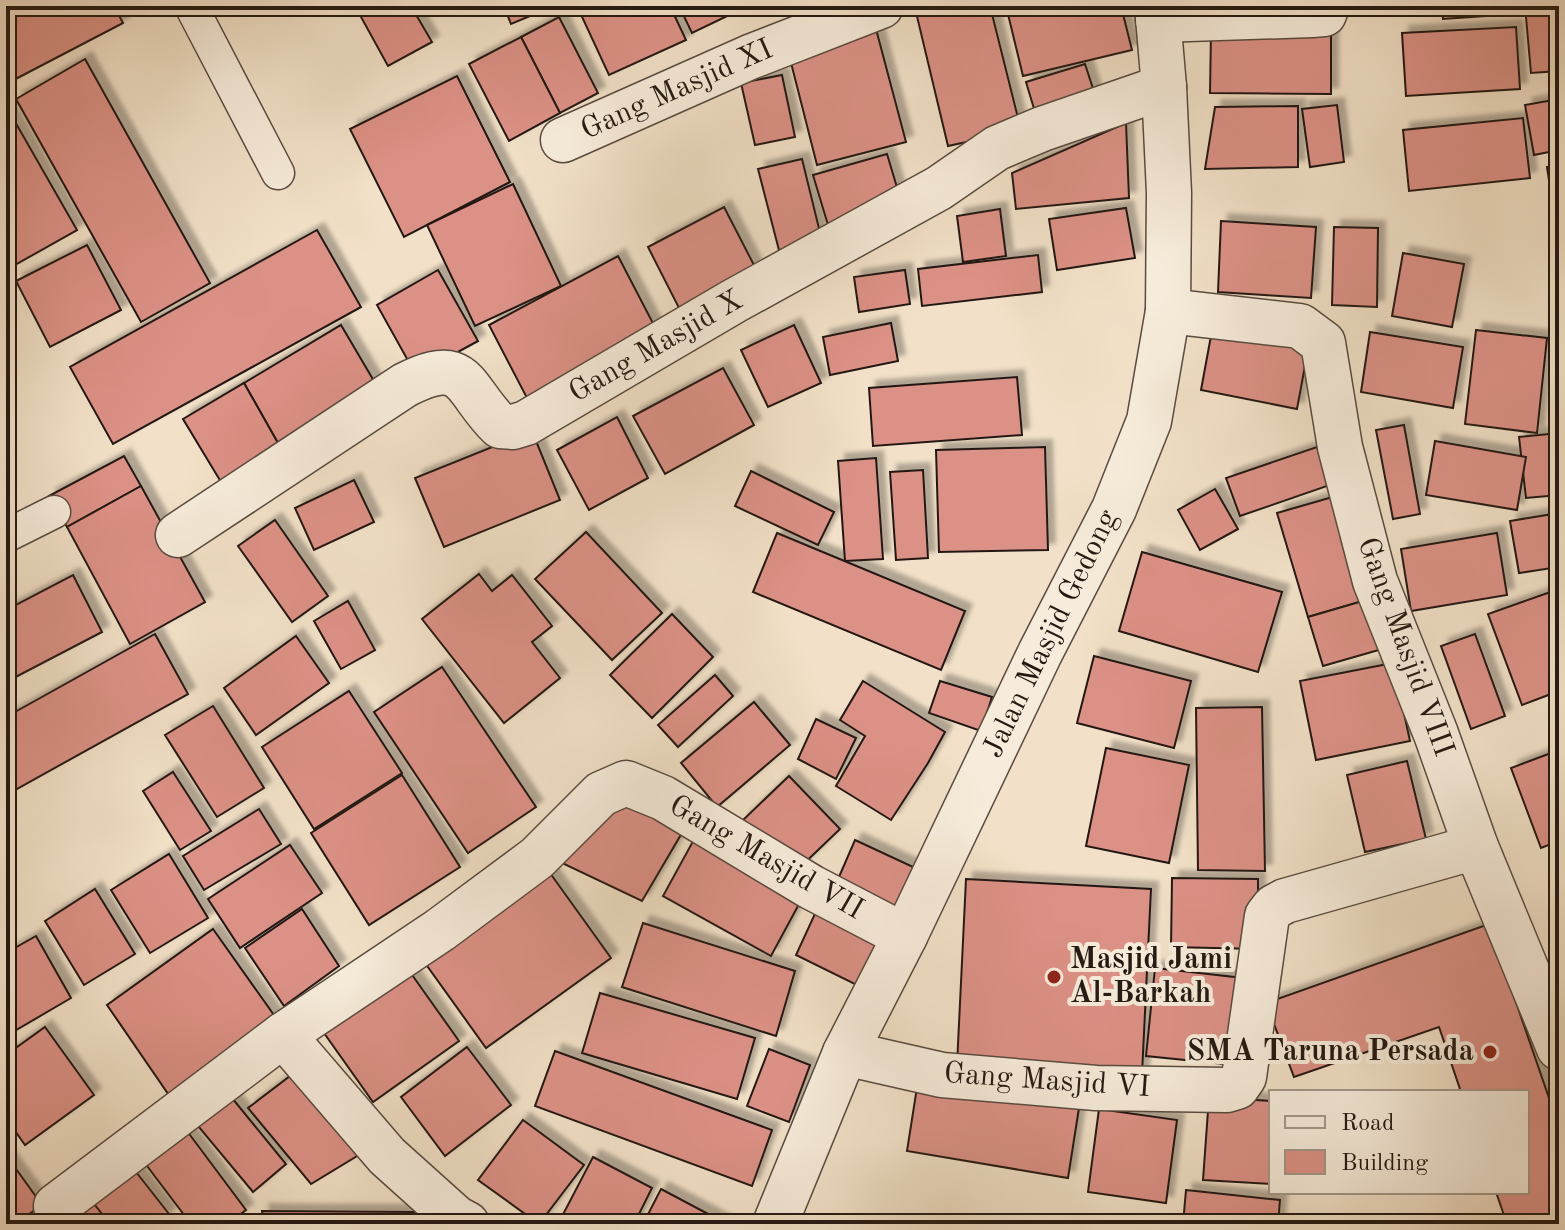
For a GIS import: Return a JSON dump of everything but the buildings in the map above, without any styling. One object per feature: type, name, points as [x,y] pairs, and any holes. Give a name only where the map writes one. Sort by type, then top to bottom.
[{"type":"street","name":"Gang Masjid XI","points":[[563,140],[750,57],[881,6]]},
{"type":"street","points":[[1157,13],[1312,15],[1324,14],[1327,6]]},
{"type":"street","name":"Jalan Masjid Gedong","points":[[775,1224],[845,1053],[905,936],[1033,667],[1114,509],[1149,421],[1168,311],[1169,193],[1157,13]]},
{"type":"street","name":"Gang Masjid X","points":[[178,535],[423,376],[438,371],[454,373],[468,384],[489,416],[500,426],[513,427],[526,423],[734,301],[939,188],[997,148],[1042,129],[1164,87]]},
{"type":"street","name":"Gang Masjid VIII","points":[[1168,311],[1300,326],[1323,343],[1340,447],[1375,581],[1436,734],[1476,847],[1559,1048]]},
{"type":"street","name":"Gang Masjid VII","points":[[283,1035],[440,930],[537,858],[601,794],[626,783],[663,798],[811,887],[905,936]]},
{"type":"street","name":"Gang Masjid VI","points":[[845,1053],[942,1075],[1096,1088],[1227,1090],[1237,1087],[1244,1077],[1267,916],[1274,907],[1285,901],[1476,847]]},
{"type":"street","points":[[56,1206],[283,1035],[387,1156],[456,1218],[467,1224]]},
{"type":"lane","points":[[191,6],[278,173]]},
{"type":"lane","points":[[6,536],[54,512]]},
{"type":"place","name":"Masjid Jami Al-Barkah","points":[[1054,977]]},
{"type":"place","name":"SMA Taruna Persada","points":[[1490,1052]]}]
